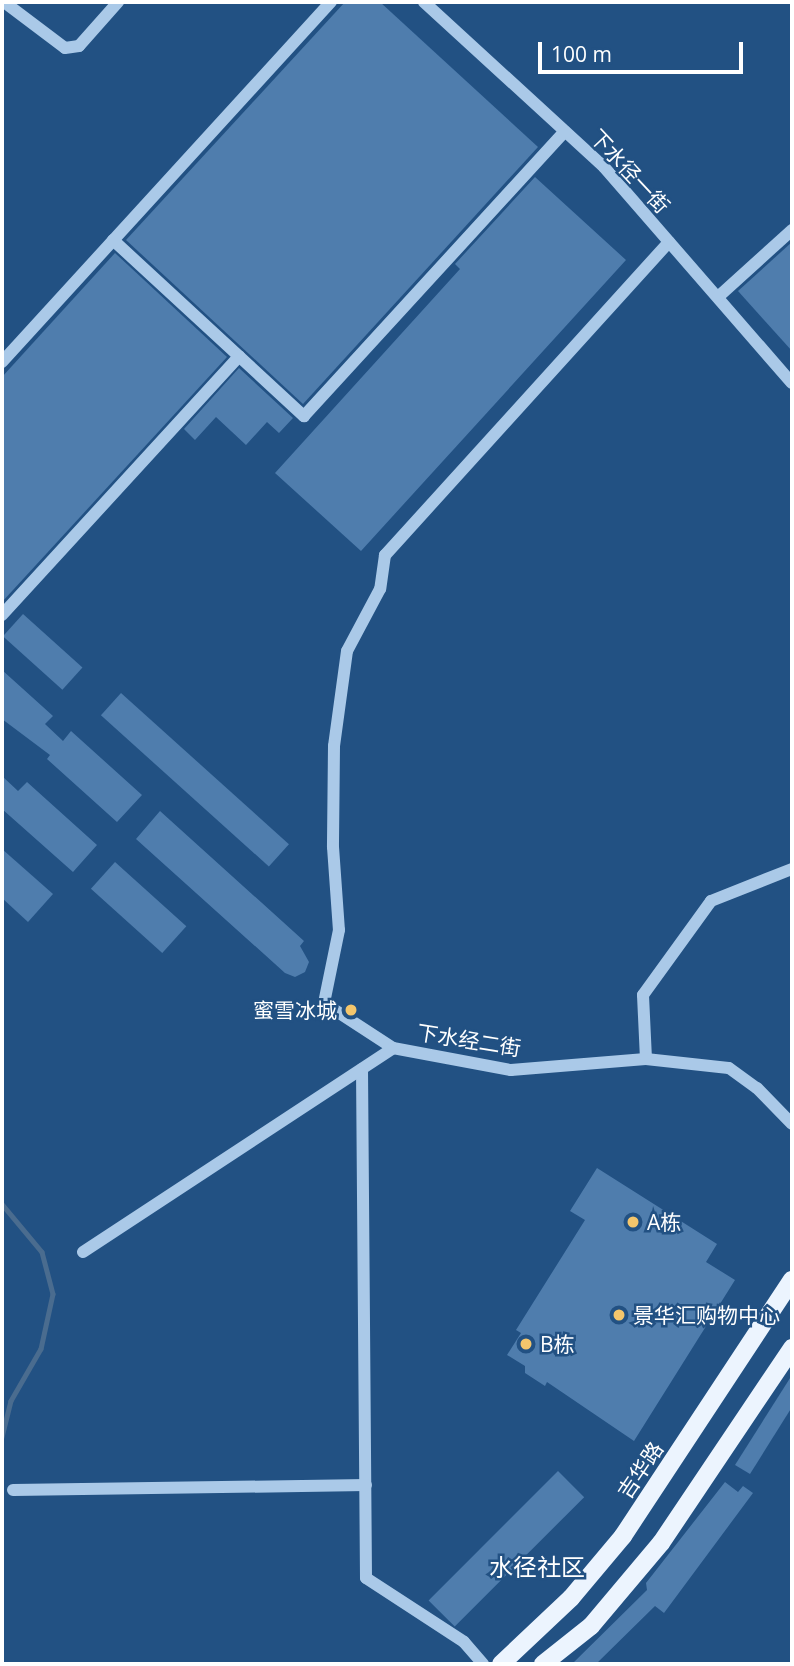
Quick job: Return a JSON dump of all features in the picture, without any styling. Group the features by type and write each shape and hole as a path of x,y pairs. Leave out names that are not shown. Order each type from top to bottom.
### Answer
{"main road":[{"name":"吉华路","path":"501,1664 572,1598 623,1536 792,1280"},
{"path":"543,1664 591,1626 661,1543 792,1348"}],"street":[{"path":"4,2 65,48 79,46 118,2"},
{"path":"2,362 331,2"},
{"name":"下水径一街","path":"424,2 604,167 792,383"},
{"path":"113,240 304,416 565,131"},
{"path":"718,298 792,230"},
{"name":"下水经二街","path":"669,242 385,555 380,589 347,651 334,746 333,847 339,930 324,1003 393,1048 511,1070 646,1059 729,1068 757,1088 792,1124"},
{"path":"2,615 239,356"},
{"path":"646,1059 643,995 711,901 792,869"},
{"path":"83,1252 393,1048"},
{"path":"362,1069 366,1578 464,1642 483,1664"},
{"path":"13,1490 366,1485"}],"building":[{"path":"345,2 380,2 538,147 303,404 126,240"},
{"path":"535,177 626,260 361,551 275,473 460,269 455,264"},
{"path":"792,242 792,351 738,291"},
{"path":"115,253 227,357 2,602 2,377"},
{"path":"239,368 293,418 279,433 267,422 246,445 216,417 195,440 184,429"},
{"path":"23,614 82,668 62,690 3,636"},
{"path":"2,670 53,716 45,724 63,741 71,731 142,795 117,822 47,759 50,755 2,719"},
{"path":"121,693 289,844 269,867 101,715"},
{"path":"2,776 18,791 27,782 97,845 73,872 2,809"},
{"path":"160,811 304,941 300,946 309,962 305,972 295,977 285,973 136,839"},
{"path":"2,849 53,894 28,922 2,898"},
{"path":"115,862 186,926 162,953 91,889"},
{"name":"景华汇购物中心","path":"597,1168 717,1244 706,1262 735,1280 634,1441 547,1382 545,1386 525,1373 525,1366 507,1355 521,1333 516,1330 585,1220 570,1211"},
{"path":"792,1375 792,1407 750,1474 735,1465"},
{"path":"558,1471 584,1497 455,1627 429,1600"},
{"path":"725,1482 738,1492 743,1486 753,1493 664,1613 655,1606 596,1664 572,1664 647,1590 646,1583"}],"waterway":[{"path":"2,1204 42,1252 53,1294 41,1349 11,1401 2,1437"}],"place":[{"name":"蜜雪冰城","path":"351,1010"},
{"name":"A栋","path":"633,1222"},
{"name":"景华汇购物中心","path":"619,1315"},
{"name":"B栋","path":"526,1344"}],"district":[{"name":"水径社区","path":"537,1567"}]}
